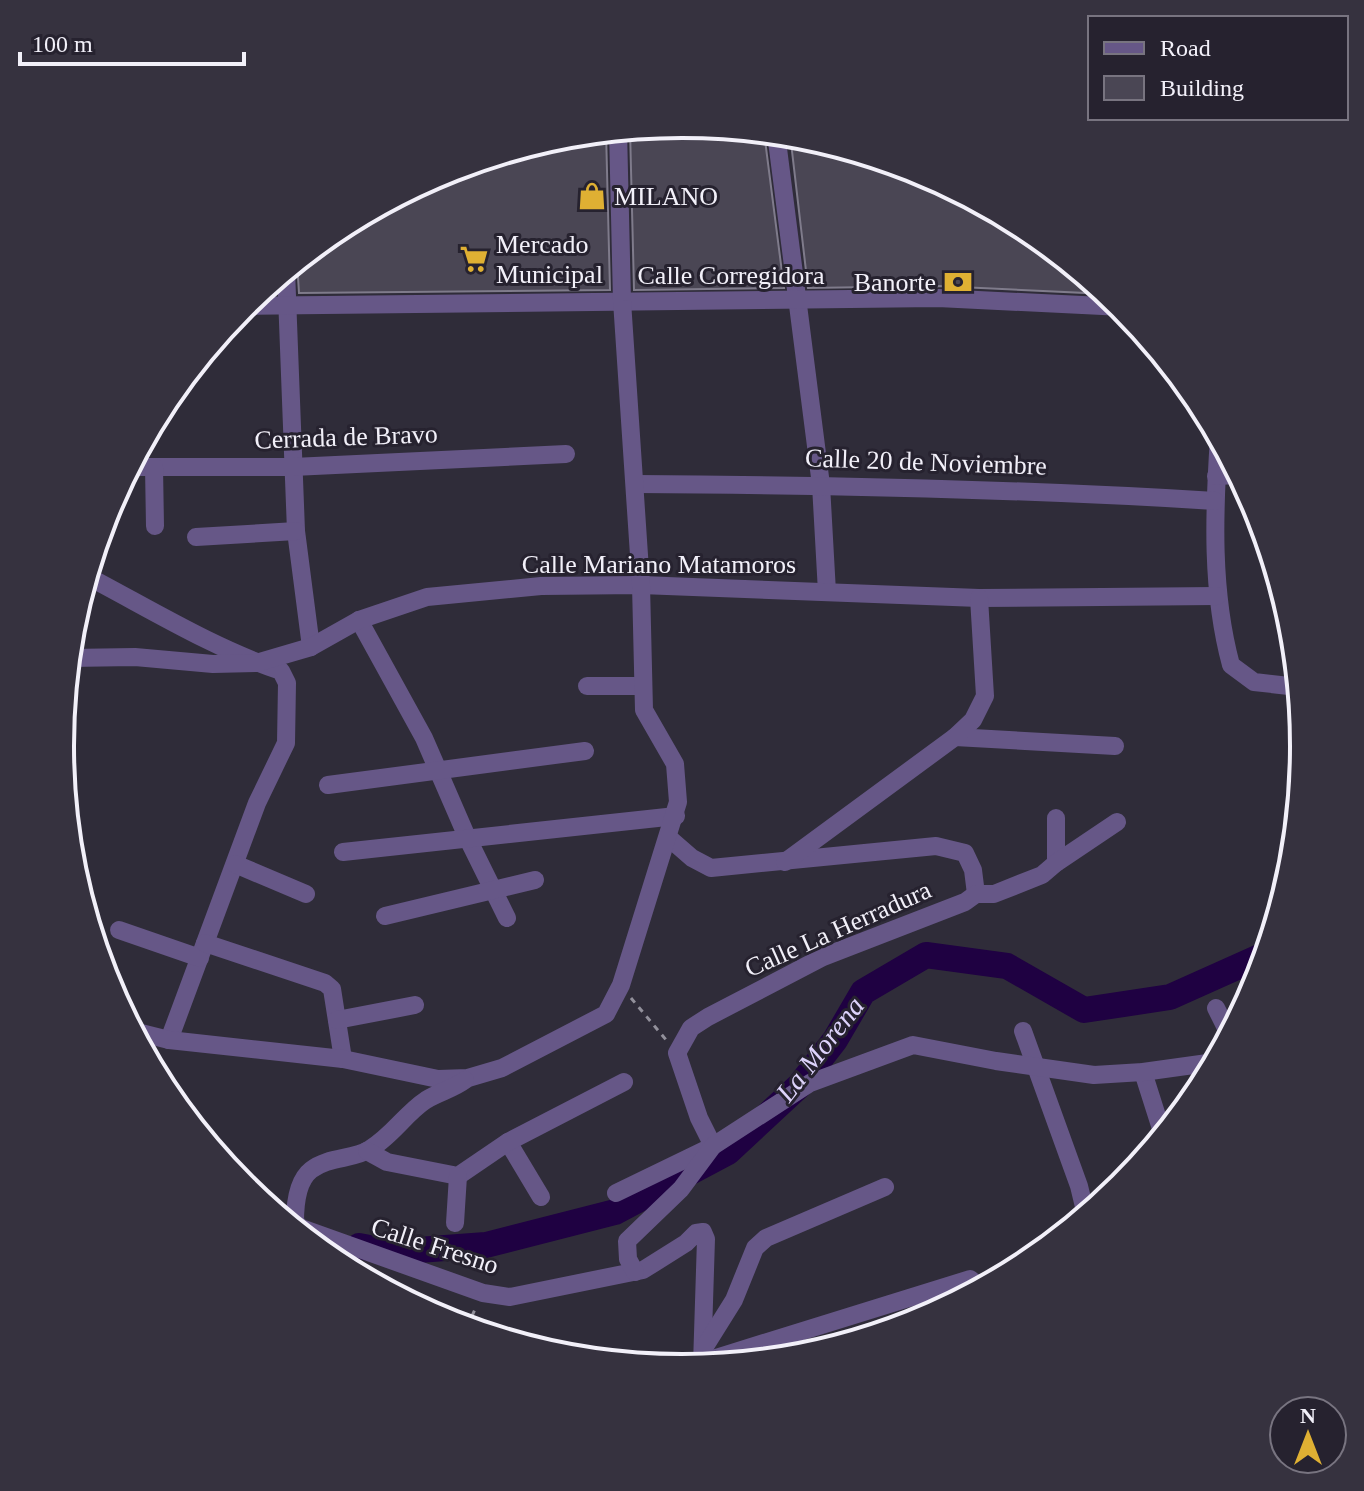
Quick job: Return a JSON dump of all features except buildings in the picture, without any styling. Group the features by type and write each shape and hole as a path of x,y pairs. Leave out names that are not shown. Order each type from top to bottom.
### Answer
{"street":[{"path":"148,1035 169,1040 343,1059 438,1079 468,1078 502,1068 606,1014 621,985 678,802 675,764 644,710 641,585 622,301 618,141"},
{"path":"778,145 821,485 827,592"},
{"path":"286,284 296,531 311,647"},
{"name":"Calle Corregidora","path":"263,306 797,302 938,298 1102,306"},
{"name":"Cerrada de Bravo","path":"142,467 293,467 566,454"},
{"path":"1217,458 1217,596 1231,665 1254,682 1287,686"},
{"path":"154,467 155,526"},
{"path":"1216,476 1226,476"},
{"name":"Calle 20 de Noviembre","path":"635,484 821,485 1082,493 1215,501"},
{"path":"196,537 296,531"},
{"path":"97,581 256,663 281,671 287,683 286,743 257,803 169,1040"},
{"name":"Calle Mariano Matamoros","path":"80,658 135,657 213,664 256,663 311,647 359,620 427,597 541,586 641,585 979,598 1217,596"},
{"path":"785,862 955,737 973,720 985,696 979,598"},
{"path":"359,620 404,700 507,918"},
{"path":"587,686 643,686"},
{"path":"955,737 1115,746"},
{"path":"328,785 585,751"},
{"path":"343,852 676,816"},
{"path":"1056,818 1056,863"},
{"name":"Calle La Herradura","path":"677,1053 691,1028 708,1017 823,957 965,902 976,894 994,894 1042,875 1117,822"},
{"path":"669,838 692,858 711,868 936,846 965,853 973,870 976,894"},
{"path":"235,864 306,894"},
{"path":"385,916 535,880"},
{"path":"119,930 325,983 332,989 343,1059"},
{"path":"337,1020 415,1005"},
{"path":"1216,1008 1223,1022"},
{"path":"1023,1031 1083,1203"},
{"path":"616,1193 713,1146 810,1083 913,1045 1094,1075 1200,1064"},
{"path":"677,1053 699,1118 713,1146"},
{"path":"1143,1072 1159,1122"},
{"path":"468,1078 426,1100 392,1133 367,1151 387,1162 458,1176 508,1142 624,1082"},
{"path":"508,1142 541,1197"},
{"path":"635,1272 628,1259 627,1241 681,1189 713,1146"},
{"name":"Calle Fresno","path":"296,1215 300,1184 311,1170 330,1160 367,1151"},
{"path":"455,1223 458,1176"},
{"path":"706,1353 734,1300 755,1248 766,1238 885,1187"},
{"name":"Calle Fresno","path":"323,1236 483,1293 510,1297 643,1270 686,1243 696,1233 703,1232 706,1239 703,1353"},
{"path":"732,1351 953,1290"}],"path":[{"path":"621,985 677,1053"},
{"path":"472,1316 483,1293"}],"waterway":[{"name":"La Morena","path":"359,1246 391,1252 486,1245 615,1212 728,1152 800,1085 835,1040 863,992 926,955 1007,966 1084,1010 1170,997 1250,961"}],"place":[{"name":"MILANO","path":"592,196"},
{"name":"Mercado Municipal","path":"474,259"},
{"name":"Banorte","path":"958,282"}]}
